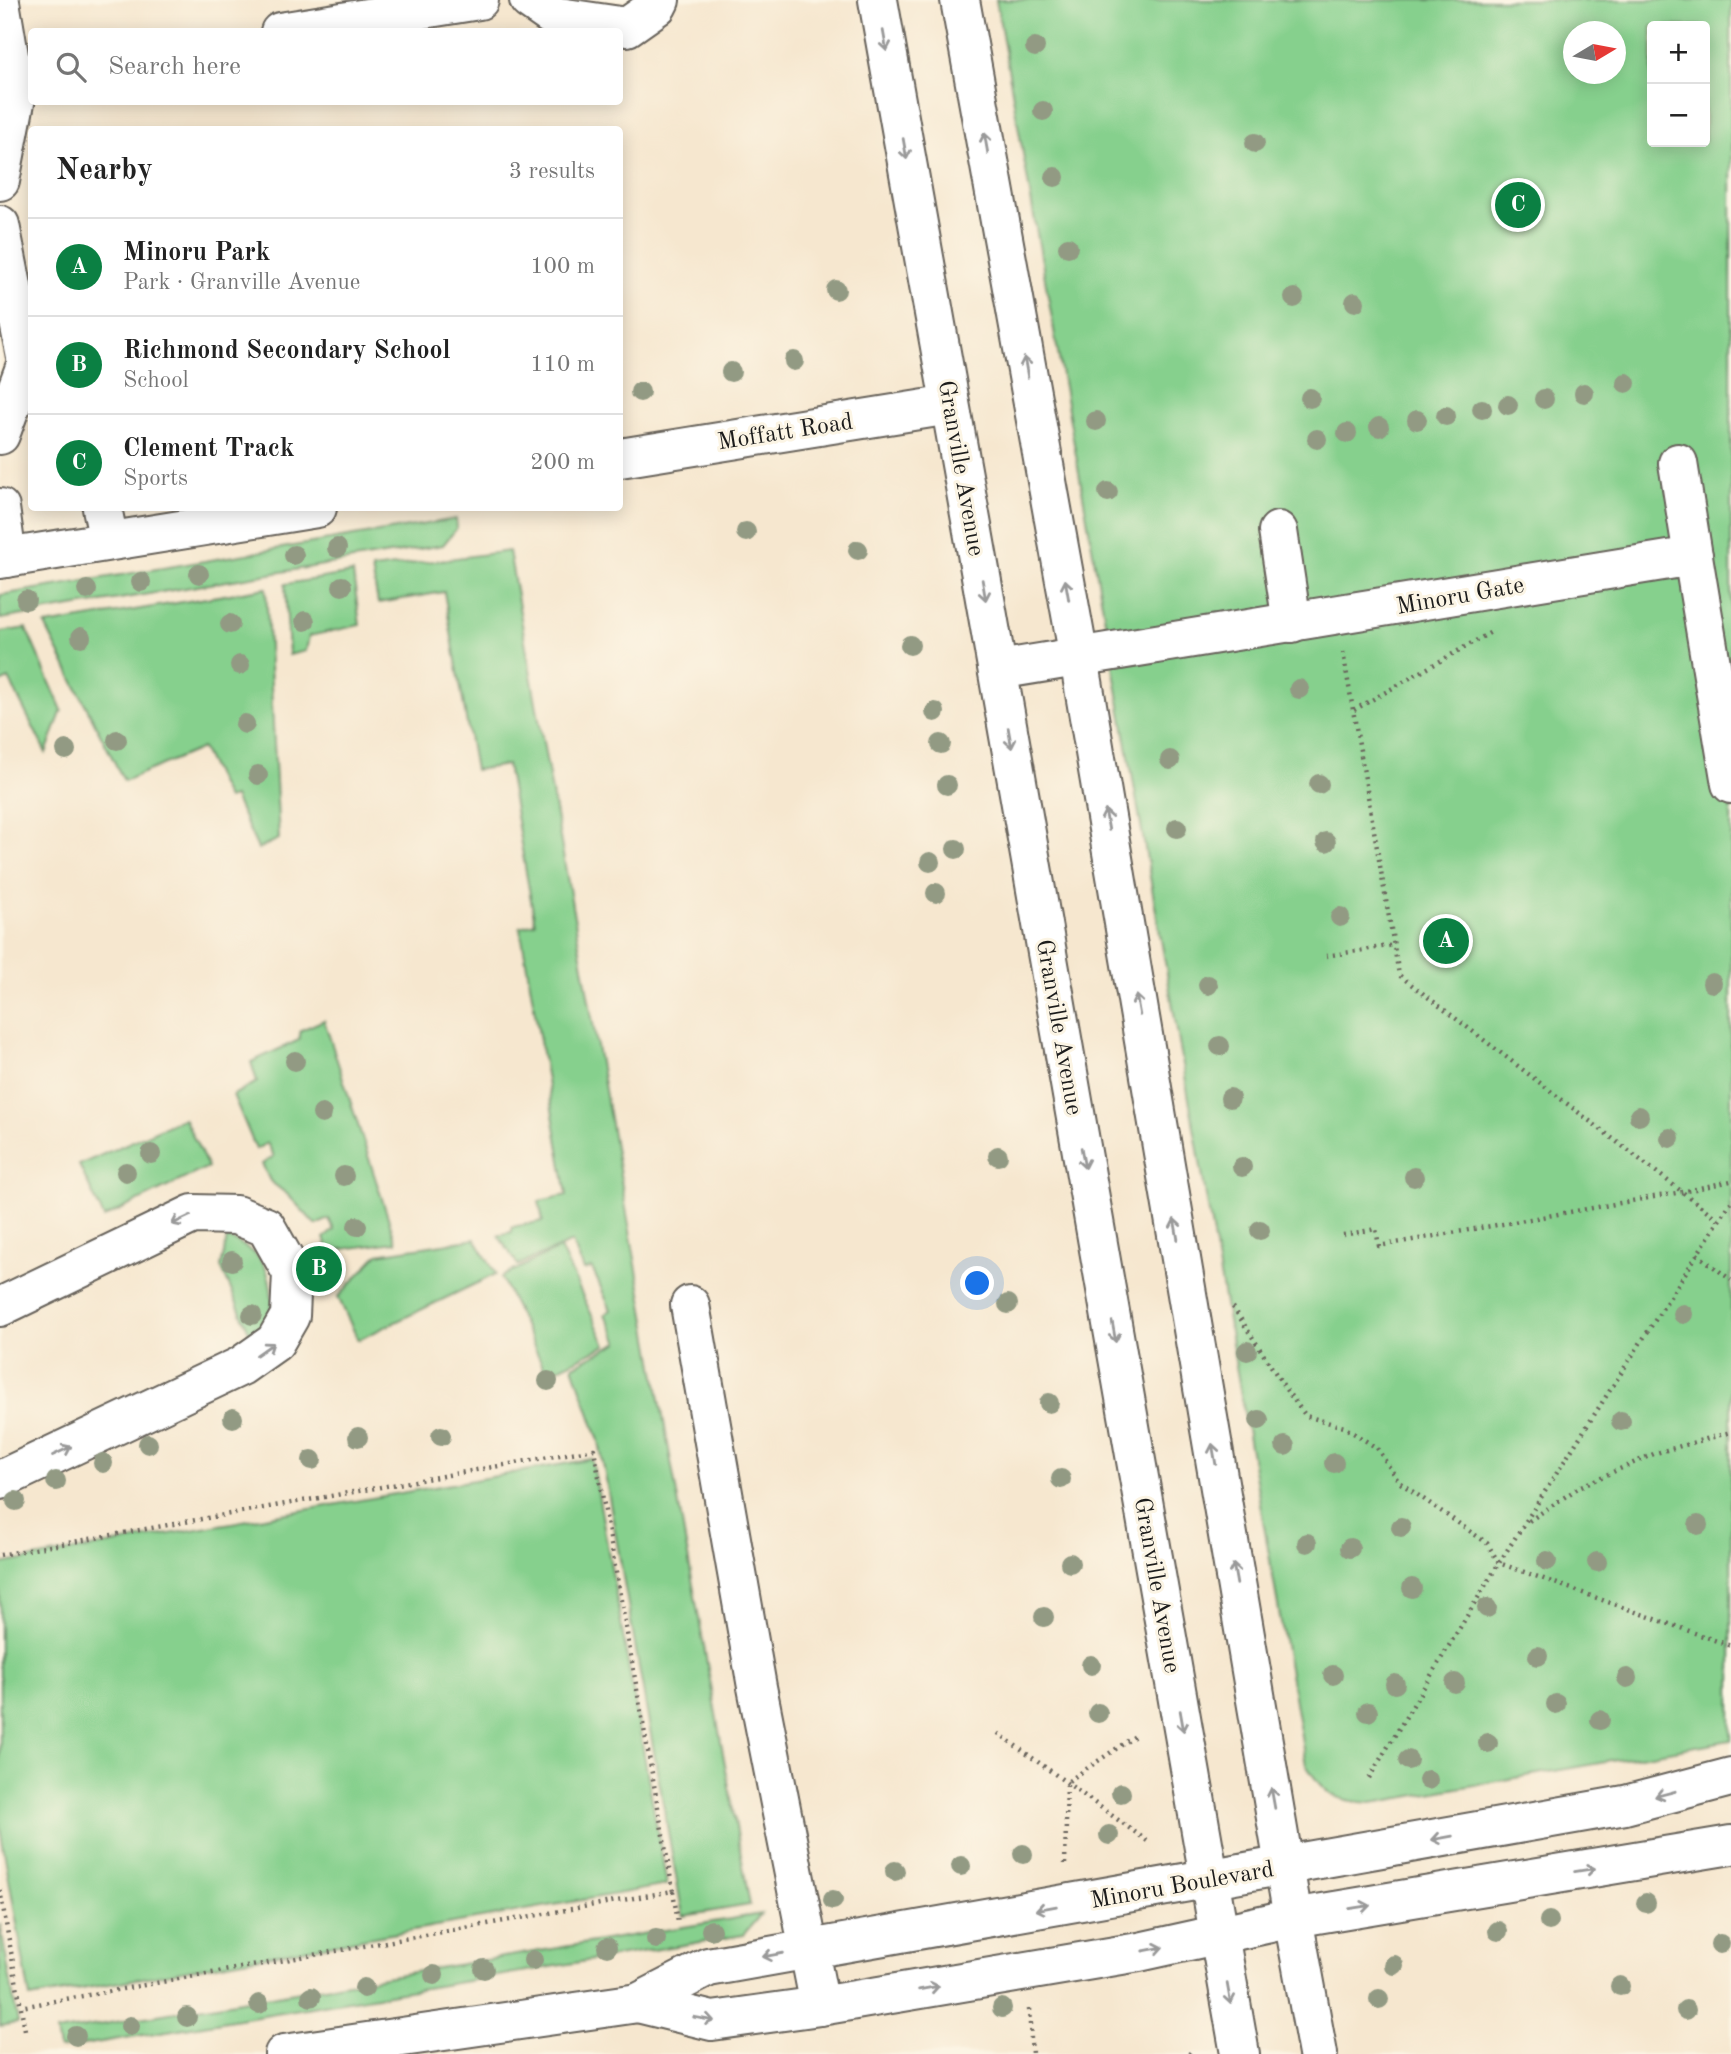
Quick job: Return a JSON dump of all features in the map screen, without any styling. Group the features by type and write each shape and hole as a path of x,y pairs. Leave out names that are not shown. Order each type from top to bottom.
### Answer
{"main road":[{"path":"305,28 479,0"},
{"path":"529,0 552,16 627,27 657,6 660,0"},
{"name":"Granville Avenue","path":"878,0 1240,2054"},
{"path":"960,0 1079,657 1318,2054"},
{"path":"0,2 16,97 0,181"},
{"path":"0,225 28,360"},
{"path":"0,435 28,367"},
{"name":"Moffatt Road","path":"623,458 950,405"},
{"path":"1678,463 1731,784"},
{"path":"0,508 4,559 106,524 277,511"},
{"path":"1278,531 1292,623"},
{"name":"Minoru Gate","path":"998,670 1693,555"},
{"path":"0,1307 193,1214 236,1215 266,1227 292,1273 290,1316 275,1342 241,1366 0,1480"},
{"path":"690,1305 757,1687 820,2006"},
{"name":"Minoru Boulevard","path":"284,2054 638,2003 708,1967 1625,1805 1731,1777"},
{"name":"Minoru Boulevard","path":"638,2003 712,2021 820,2006 1139,1952 1293,1918 1731,1845"}],"path":[{"path":"1354,710 1497,629"},
{"path":"1341,640 1399,975 1719,1220"},
{"path":"1326,956 1394,945"},
{"path":"1343,1235 1376,1229 1379,1246 1731,1181"},
{"path":"1369,1778 1499,1563 1731,1202"},
{"path":"1697,1254 1731,1280"},
{"path":"1233,1307 1306,1416 1344,1427 1377,1448 1399,1482 1487,1543 1499,1563 1731,1646"},
{"path":"1525,1523 1581,1486 1656,1454 1731,1432"},
{"path":"0,1555 594,1449 678,1922"},
{"path":"998,1733 1150,1843"},
{"path":"1067,1782 1138,1734"},
{"path":"1065,1876 1067,1782"},
{"path":"0,1890 25,2030"},
{"path":"21,2007 673,1891"},
{"path":"1029,2007 1032,2054"}],"green space":[{"path":"996,0 1731,0 1731,1740 1372,1803 1348,1801 1332,1795 1319,1784 1306,1765"},
{"path":"456,519 457,528 443,545 0,619 0,595"},
{"path":"509,551 750,1905 683,1916 599,1441 573,1366 619,1342 605,1314 611,1310 592,1268 584,1270 572,1242 518,1265 498,1235 512,1232 512,1227 543,1221 539,1201 567,1195 520,927 535,923 507,765 475,770 444,592 378,603 372,569"},
{"path":"353,573 360,625 309,636 306,651 289,655 285,584"},
{"path":"266,588 279,839 258,849 234,797 227,799 202,748 124,781 45,625"},
{"path":"26,628 62,710 46,753 9,679 0,683 0,632"},
{"path":"324,1020 396,1242 329,1251 324,1238 334,1230 329,1219 316,1225 288,1195 270,1181 262,1164 274,1156 267,1143 256,1149 233,1095 257,1082 251,1062 299,1040 301,1030"},
{"path":"184,1118 208,1167 104,1218 79,1165"},
{"path":"227,1238 252,1251 267,1270 271,1310 252,1338 221,1267"},
{"path":"475,1239 496,1274 358,1340 338,1297 378,1254"},
{"path":"560,1248 606,1345 547,1374 501,1277"},
{"path":"592,1459 667,1885 30,1998 0,1828 0,1564"},
{"path":"761,1914 743,1935 59,2049 56,2032"},
{"path":"0,1923 18,2023 0,2026"}],"place":[{"name":"Clement Track","path":"1518,205"},
{"name":"Minoru Park","path":"1446,941"},
{"name":"Richmond Secondary School","path":"319,1269"}]}
